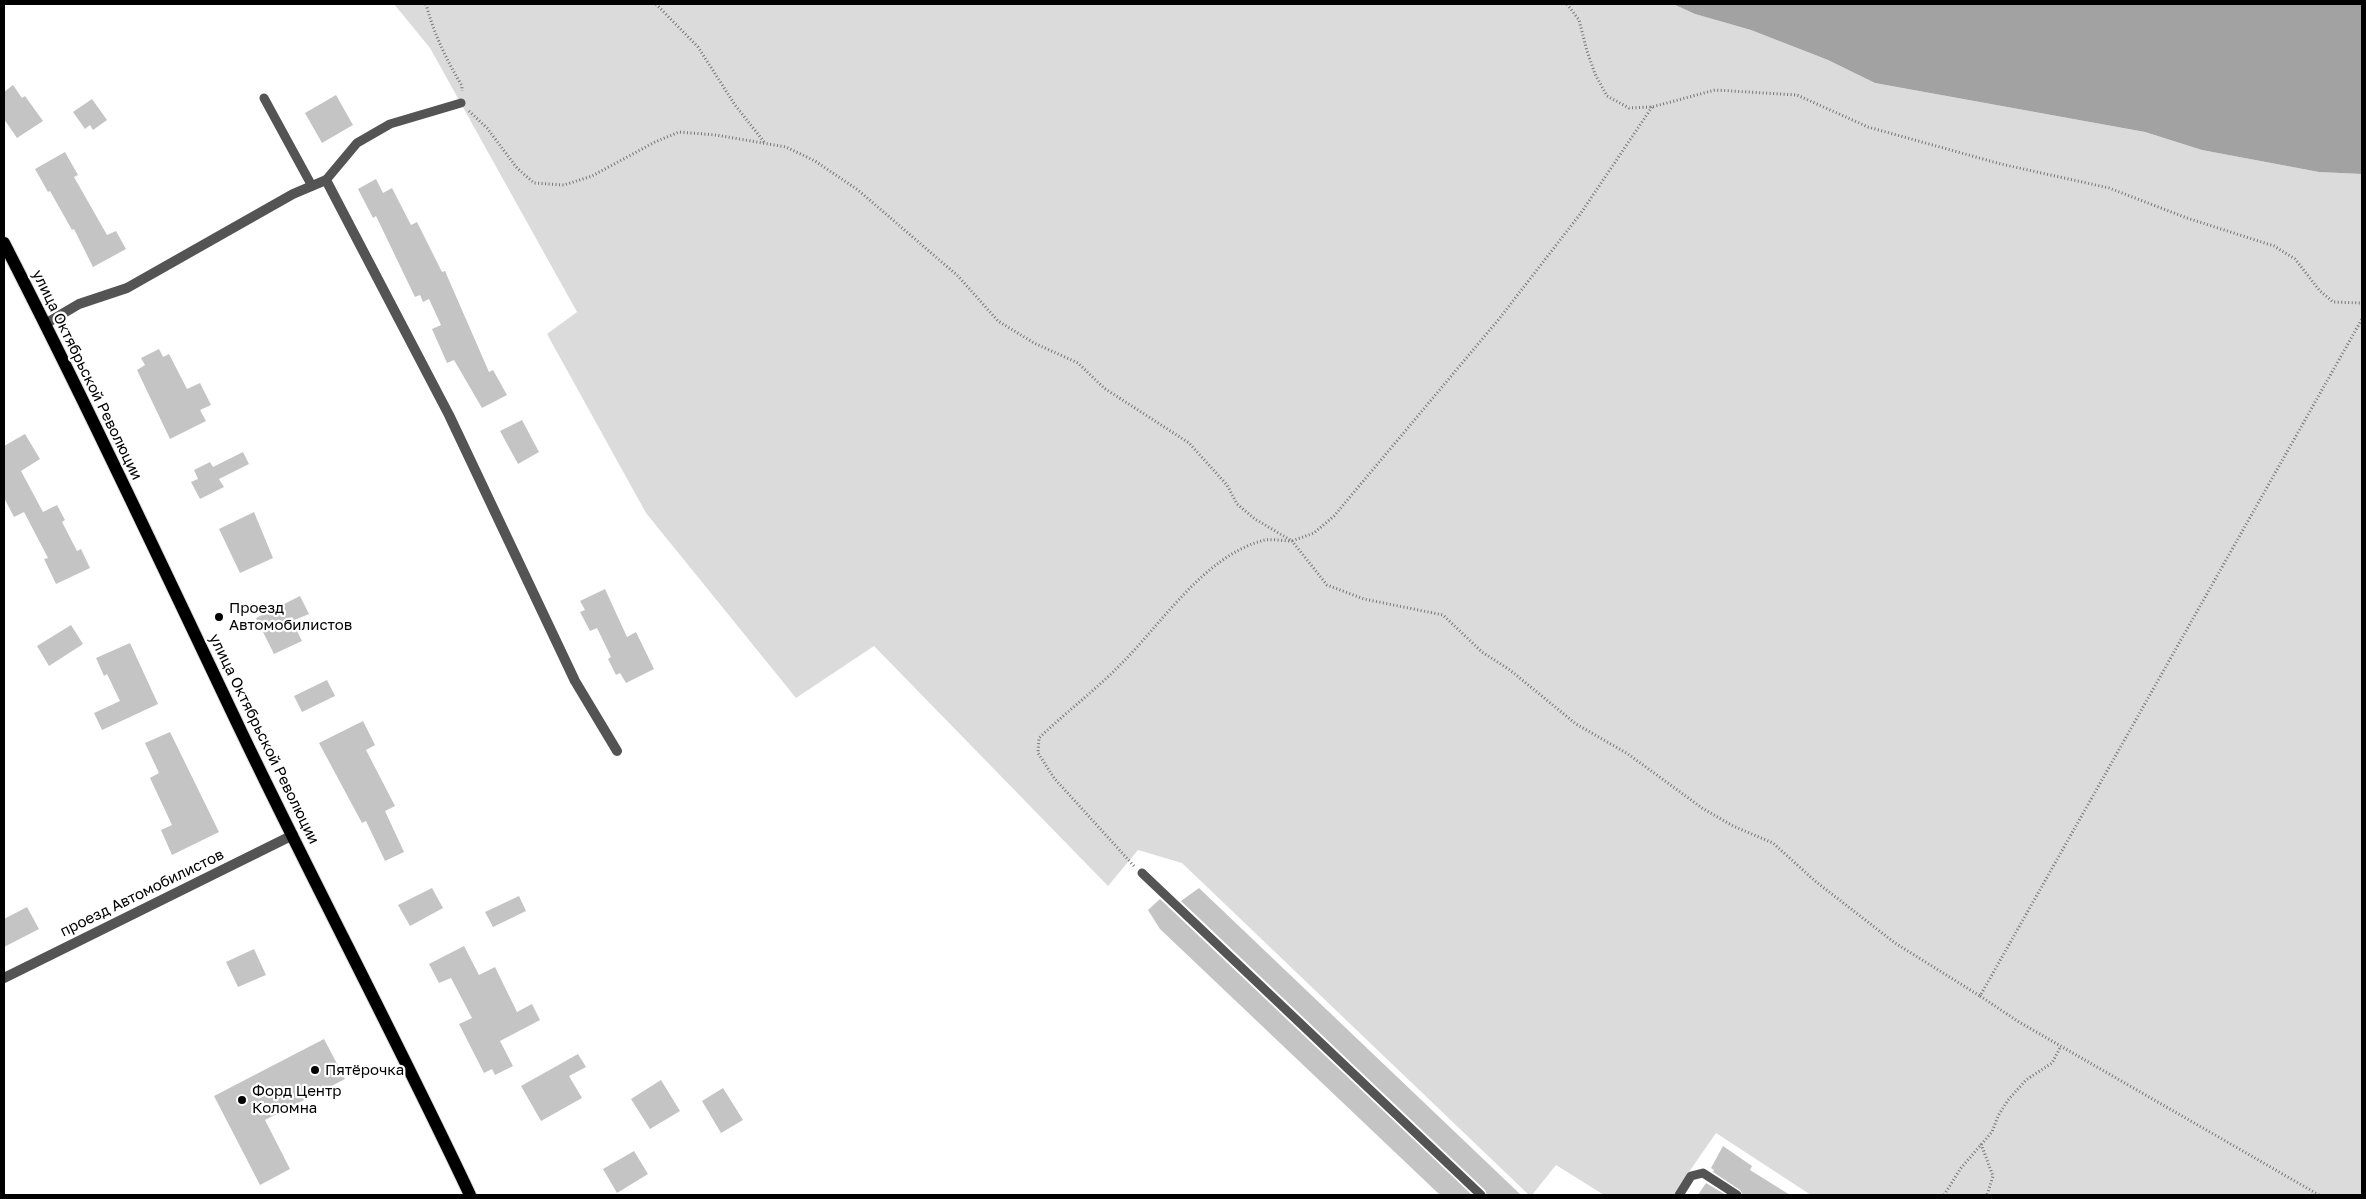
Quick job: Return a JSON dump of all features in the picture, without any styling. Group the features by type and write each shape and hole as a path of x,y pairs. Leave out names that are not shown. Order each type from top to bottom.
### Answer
{"main road":[{"name":"улица Октябрьской Революции","path":"4,243 293,835 425,1099 470,1195"}],"street":[{"path":"45,324 79,304 135,284 293,194 326,180 449,415 575,681 617,750"},
{"name":"проезд Автомобилистов","path":"4,978 293,835"}],"lane":[{"path":"264,98 312,186"},
{"path":"326,180 357,143 390,124 461,103"},
{"path":"1142,873 1481,1195"},
{"path":"1679,1195 1692,1176 1703,1173 1737,1195"}],"path":[{"path":"426,4 445,58 462,86 461,103 487,128 516,168 534,183 564,185 592,176 655,142 679,132 716,135 786,147 815,161 858,190 958,276 998,321 1034,342 1078,363 1104,388 1190,443 1227,485 1237,504 1255,519 1292,541 1327,585 1364,599 1443,615 1482,652 1510,670 1576,724 1628,754 1702,808 1733,826 1773,843 1815,881 1895,942 2061,1046 2318,1195"},
{"path":"656,4 698,47 735,105 765,144"},
{"path":"1568,4 1579,20 1592,67 1607,96 1629,108 1652,107 1715,90 1797,95 1868,127 2000,164 2109,188 2187,218 2274,246 2295,259 2320,291 2333,302 2362,303"},
{"path":"1142,873 1054,778 1038,753 1040,738 1067,710 1121,665 1199,578 1237,552 1262,540 1292,541 1314,533 1334,516 1499,319 1581,213 1652,107"},
{"path":"1980,996 2362,319"},
{"path":"1944,1195 1961,1168 1992,1132 1998,1116 2008,1100 2026,1080 2052,1063 2061,1046"},
{"path":"1980,1144 1993,1176 1987,1195"}],"shaded area":[{"path":"394,4 1673,4 1695,14 1751,30 1828,60 1875,83 2145,132 2202,150 2319,172 2362,174 2362,1195 1811,1195 1716,1133 1673,1195 1604,1195 1556,1165 1532,1195 1529,1195 1182,863 1138,850 1108,886 874,646 796,698 646,513 547,334 577,312 430,48"},
{"path":"1673,4 2362,4 2362,174 2319,172 2202,150 2145,132 1875,83 1828,60 1751,30 1695,14"}],"building":[{"path":"13,85 22,98 25,96 43,121 17,138 4,119 4,92"},
{"path":"336,95 353,125 322,143 305,113"},
{"path":"92,99 107,120 93,130 90,125 85,129 73,112"},
{"path":"65,152 78,175 74,177 107,235 116,231 126,249 93,267 74,229 72,230 35,169"},
{"path":"376,179 383,193 392,188 411,225 417,222 442,272 445,271 489,372 493,370 507,395 482,408 454,360 447,363 432,329 441,325 429,299 423,302 420,295 415,297 376,216 373,218 358,189"},
{"path":"159,349 163,357 169,354 187,389 200,383 211,405 200,410 206,421 170,439 137,370 145,365 141,358"},
{"path":"522,420 539,452 518,464 500,431"},
{"path":"25,434 40,459 21,471 43,512 57,505 65,520 62,522 77,551 81,549 90,568 56,584 44,559 48,558 24,512 14,517 4,498 4,446"},
{"path":"243,452 249,464 219,479 224,487 200,499 191,482 198,479 194,470 210,462 213,467"},
{"path":"254,512 273,558 240,573 219,529"},
{"path":"605,589 627,637 636,632 654,669 626,683 620,673 616,675 608,659 611,657 597,628 590,631 580,612 585,610 580,601"},
{"path":"300,596 309,614 292,621 302,641 274,654 256,618"},
{"path":"71,625 83,644 49,666 37,646"},
{"path":"130,643 158,704 102,730 94,713 120,701 107,674 104,676 96,658"},
{"path":"327,680 335,696 302,712 294,696"},
{"path":"363,721 375,745 366,750 395,806 385,811 404,852 385,861 366,821 362,823 319,743"},
{"path":"170,732 219,832 172,855 161,830 172,825 150,778 159,773 145,743"},
{"path":"432,888 443,908 410,926 398,905"},
{"path":"1199,888 1521,1195 1487,1195 1485,1190 1181,901"},
{"path":"519,896 526,911 493,927 485,912"},
{"path":"1160,899 1472,1195 1440,1195 1160,929 1148,910"},
{"path":"27,907 39,929 4,947 4,919"},
{"path":"464,946 479,975 495,967 517,1012 532,1004 540,1020 500,1041 513,1066 495,1075 492,1069 484,1073 459,1024 472,1018 451,978 439,983 429,964"},
{"path":"254,949 266,975 238,987 226,962"},
{"path":"324,1039 345,1079 265,1120 290,1169 260,1185 214,1096"},
{"path":"578,1054 586,1067 569,1076 582,1098 541,1121 521,1086"},
{"path":"661,1080 680,1111 650,1129 631,1099"},
{"path":"723,1088 743,1120 721,1133 702,1101"},
{"path":"1723,1146 1752,1166 1750,1170 1790,1195 1743,1195 1740,1190 1713,1172 1714,1170 1711,1168"},
{"path":"634,1151 648,1174 617,1193 603,1169"},
{"path":"1706,1183 1726,1195 1698,1195"}],"place":[{"name":"Проезд Автомобилистов","path":"219,617"},
{"name":"Пятёрочка","path":"315,1070"},
{"name":"Форд Центр Коломна","path":"242,1100"}]}
